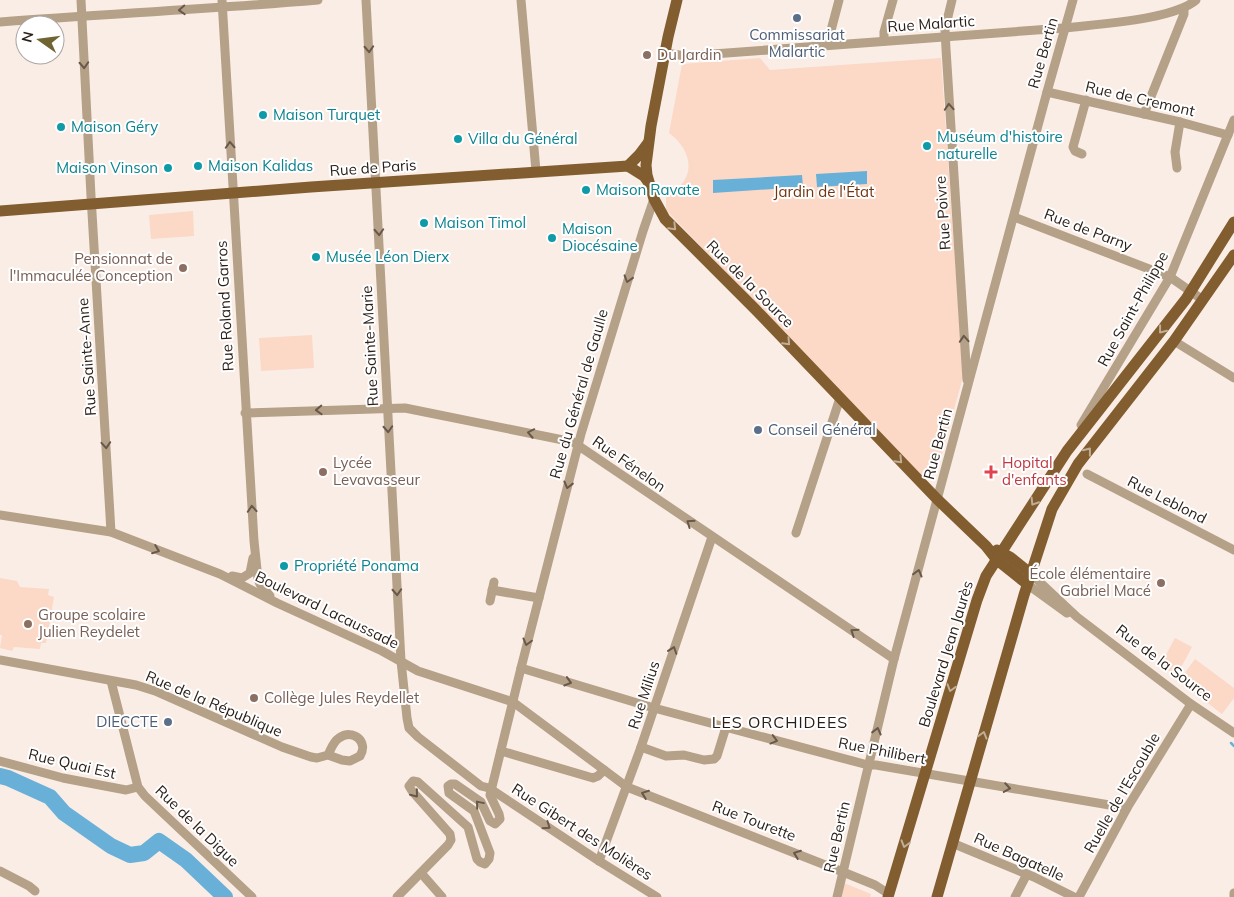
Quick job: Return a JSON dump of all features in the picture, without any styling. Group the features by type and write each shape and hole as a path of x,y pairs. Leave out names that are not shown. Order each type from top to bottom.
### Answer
{"main road":[{"path":"650,185 646,164 648,142 677,0"},
{"path":"648,142 628,166 644,176 650,185"},
{"name":"Rue de Paris","path":"0,212 536,171 628,166"},
{"name":"Rue de la Source","path":"650,185 654,199 665,219 755,309 937,499 986,546 1028,579"},
{"name":"Boulevard Jean Jaurès","path":"891,896 925,774 977,600 986,576 1067,451 1191,291 1234,222"},
{"path":"937,897 1028,579 1052,509 1078,464 1174,341 1234,255"}],"street":[{"name":"Rue Sainte-Anne","path":"81,0 91,205 111,532"},
{"path":"0,22 222,4 318,0"},
{"name":"Rue Sainte-Marie","path":"366,0 401,661"},
{"path":"521,0 536,171"},
{"path":"830,45 830,33 839,0"},
{"path":"884,41 884,32 893,0"},
{"name":"Rue Poivre","path":"952,0 945,36 968,387"},
{"name":"Rue Bertin","path":"837,897 894,660 1072,0"},
{"name":"Rue Malartic","path":"665,53 686,56 1064,28 1114,22 1184,8 1196,0"},
{"name":"Rue Roland Garros","path":"222,4 254,541 260,584 277,603"},
{"path":"1144,114 1184,14 1184,8"},
{"name":"Rue de Cremont","path":"1046,92 1180,122 1228,135"},
{"path":"1082,154 1075,151 1074,147 1086,100"},
{"name":"Rue Saint-Philippe","path":"1067,451 1170,277 1234,120"},
{"path":"1177,168 1175,152 1180,122"},
{"name":"Rue du Général de Gaulle","path":"492,789 578,445 654,199"},
{"name":"Rue de Parny","path":"1014,216 1170,277 1203,300"},
{"path":"1174,341 1234,378"},
{"path":"796,533 840,398"},
{"name":"Rue Fénelon","path":"246,413 405,408 561,439 578,445 894,660"},
{"name":"Rue Leblond","path":"1087,474 1234,550"},
{"name":"Boulevard Lacaussade","path":"0,515 111,532 220,574 401,661 409,728 481,786 492,789"},
{"name":"Rue Milius","path":"599,861 641,747 712,537"},
{"path":"220,574 242,578 250,573 253,567 254,541"},
{"name":"Rue de la Source","path":"1028,579 1065,612 1076,617 1191,704 1234,732"},
{"path":"490,600 493,586 539,598"},
{"name":"Rue de la République","path":"0,660 155,691 282,747 311,757 317,758 328,755"},
{"name":"Rue Tourette","path":"401,661 418,670 513,702 627,787 844,872 875,885 891,896"},
{"name":"Rue Philibert","path":"521,668 654,708 868,766 876,765 1127,808"},
{"path":"402,673 418,670"},
{"name":"Rue de la Digue","path":"111,681 138,787 145,796 252,897"},
{"name":"Ruelle de l'Escouble","path":"1079,897 1127,808 1191,704"},
{"path":"641,747 666,756 684,756 710,760 714,759 726,727"},
{"path":"501,751 593,778 604,770"},
{"name":"Rue Quai Est","path":"0,762 63,778 126,790 138,787"},
{"path":"398,897 448,845 450,840 450,834 412,791 409,786 410,782 418,782 468,827 477,859 486,864 490,854 474,811 449,793 448,789 451,784 455,784 481,802 490,821 495,824 500,819 490,794 492,789"},
{"name":"Rue Gibert des Molières","path":"492,789 599,861 657,897"},
{"name":"Rue Bagatelle","path":"952,843 1026,874 1074,897"},
{"path":"0,871 35,891"},
{"path":"421,873 442,897"},
{"path":"1015,897 1026,874"}],"green space":[{"name":"Jardin de l'État","path":"760,58 770,70 941,58 963,377 937,471 931,478 921,476 666,210 666,196 678,188 688,173 688,158 685,151 681,144 669,133 682,64"},
{"path":"193,211 194,236 151,239 149,215"},
{"path":"312,335 314,368 261,371 259,338"},
{"path":"0,578 17,581 20,587 49,589 48,595 54,597 46,643 41,643 40,649 14,647 12,651 0,648 2,635 0,635"},
{"path":"1175,638 1192,647 1177,675 1160,666"},
{"path":"1195,659 1234,688 1234,698 1222,714 1179,681"},
{"path":"844,883 871,894 870,897 840,897"}],"water":[{"path":"867,171 867,184 817,187 816,174"},
{"path":"802,175 803,187 713,193 713,180"}],"waterway":[{"path":"1231,743 1234,746"},
{"path":"0,776 50,797 64,813 111,846 130,855 144,853 159,841 186,860 225,897"}],"place":[{"name":"Commissariat Malartic","path":"797,18"},
{"name":"Du Jardin","path":"647,55"},
{"name":"Maison Turquet","path":"263,115"},
{"name":"Maison Géry","path":"61,127"},
{"name":"Villa du Général","path":"458,139"},
{"name":"Muséum d'histoire naturelle","path":"927,146"},
{"name":"Maison Kalidas","path":"198,166"},
{"name":"Maison Vinson","path":"168,168"},
{"name":"Maison Ravate","path":"586,190"},
{"name":"Maison Timol","path":"424,223"},
{"name":"Maison Diocésaine","path":"552,238"},
{"name":"Musée Léon Dierx","path":"316,257"},
{"name":"Pensionnat de l'Immaculée Conception","path":"183,268"},
{"name":"Conseil Général","path":"758,430"},
{"name":"Lycée Levavasseur","path":"323,472"},
{"name":"Hopital d'enfants","path":"991,472"},
{"name":"Propriété Ponama","path":"284,566"},
{"name":"École élémentaire Gabriel Macé","path":"1161,583"},
{"name":"Groupe scolaire Julien Reydelet","path":"28,624"},
{"name":"Collège Jules Reydellet","path":"254,698"},
{"name":"DIECCTE","path":"168,722"}],"district":[{"name":"LES ORCHIDEES","path":"780,722"}]}
